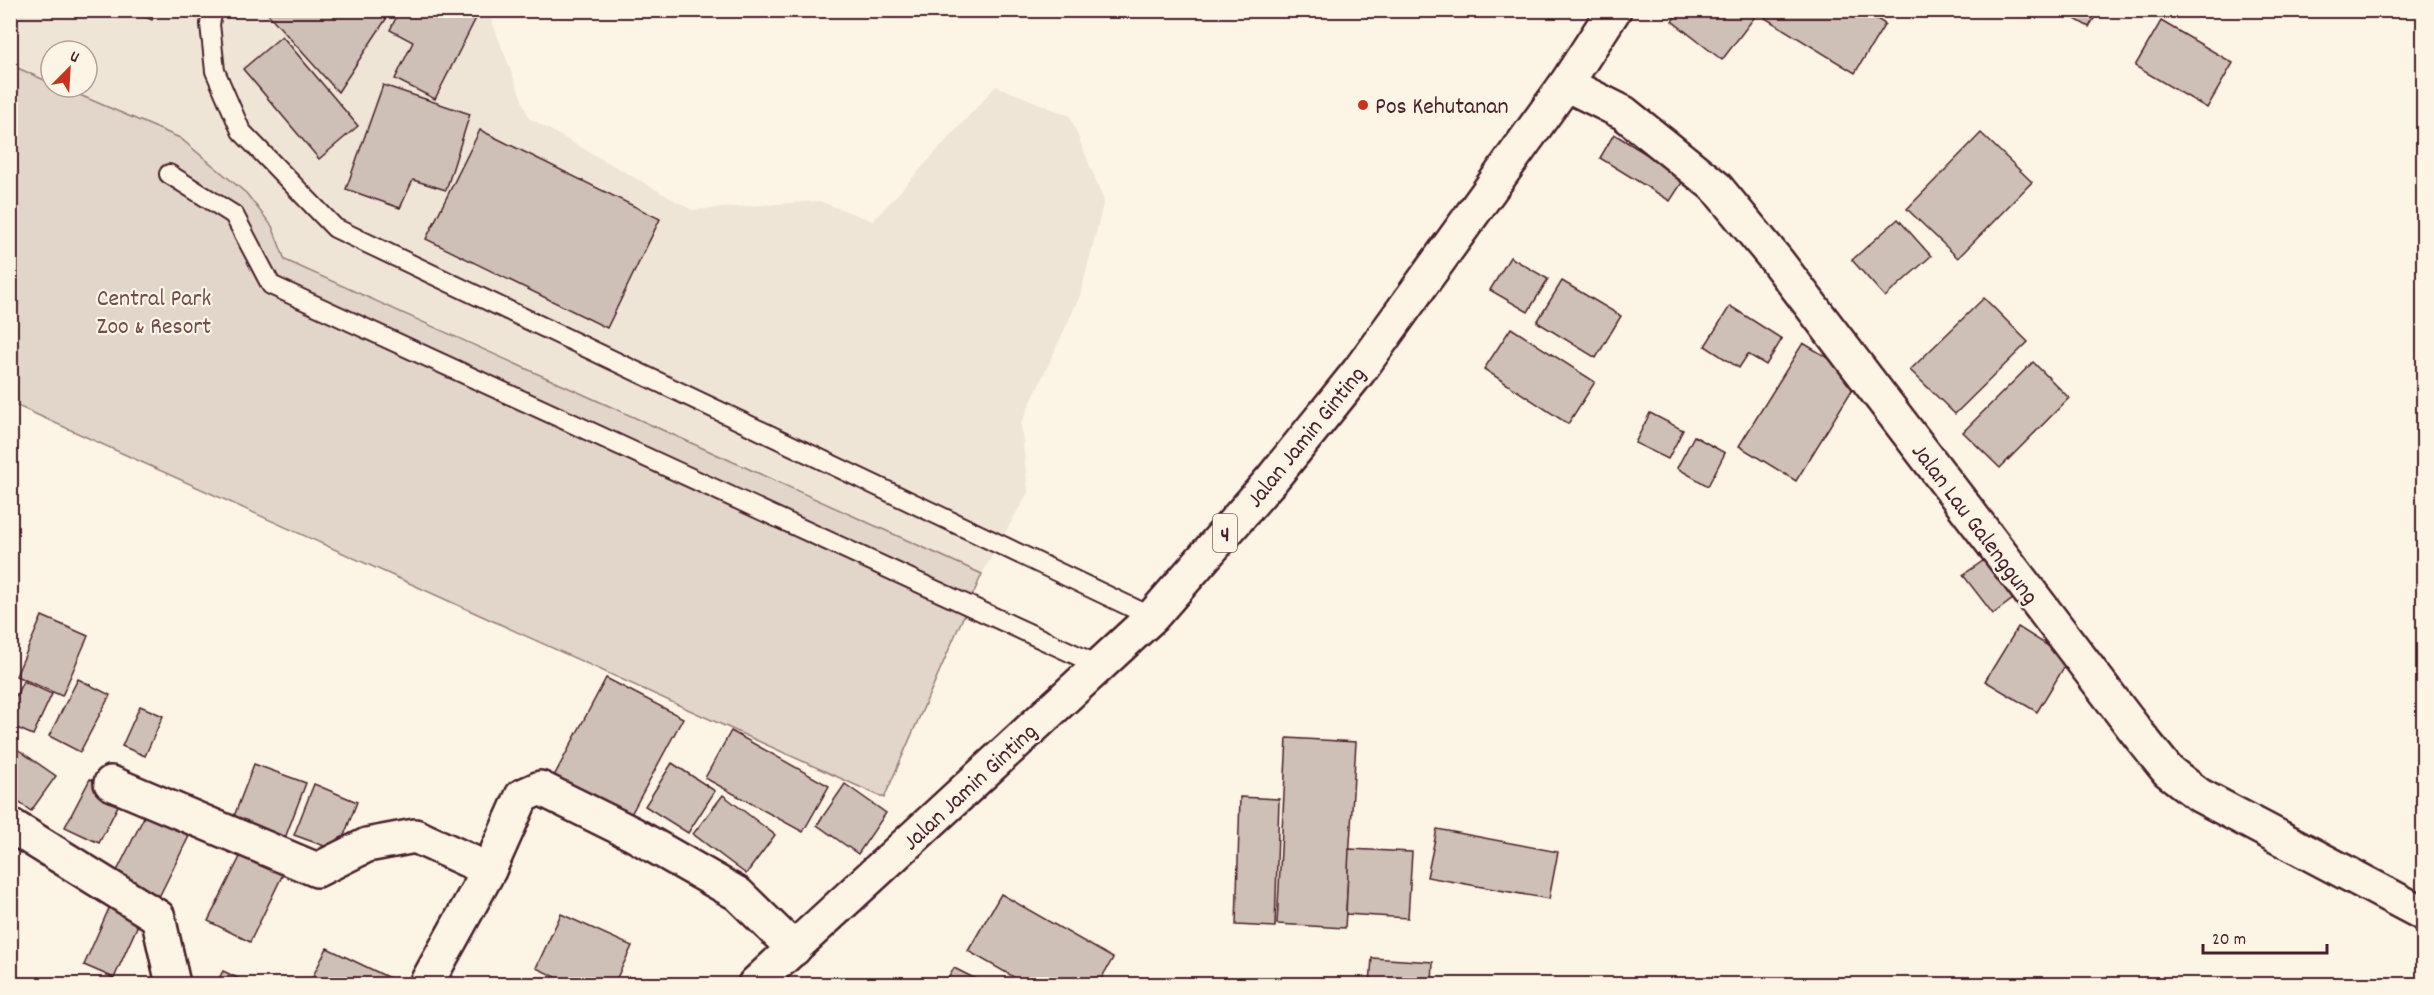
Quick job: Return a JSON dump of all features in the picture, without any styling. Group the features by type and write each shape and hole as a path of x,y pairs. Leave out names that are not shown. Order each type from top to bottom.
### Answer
{"main road":[{"name":"Jalan Jamin Ginting","path":"755,984 1152,617 1272,479 1359,371 1566,84 1614,10"},
{"name":"Jalan Lau Galenggung","path":"1566,84 1624,113 1716,187 1778,261 2050,620 2168,771 2199,795 2424,914"},
{"path":"111,783 317,870 367,845 415,836 489,870"},
{"path":"426,984 489,870 522,796 540,788 633,834 738,894 794,949"},
{"path":"10,825 158,917 173,984"}],"lane":[{"path":"213,10 210,24 215,71 241,131 335,228 1152,617"},
{"path":"169,174 234,215 271,285 1098,665"}],"shaded area":[{"path":"11,11 488,11 529,118 692,210 819,201 873,221 996,86 1070,116 1104,201 1080,296 1021,424 1028,492 982,574 285,259 272,226 180,138 89,99 99,99 99,39 39,39 39,78 11,65"}],"green space":[{"name":"Central Park Zoo & Resort","path":"11,65 39,78 39,99 89,99 180,138 246,193 272,226 285,260 982,574 884,798 11,403"}],"building":[{"path":"131,10 156,10 152,20"},
{"path":"270,10 388,10 390,13 338,92 268,14"},
{"path":"400,10 461,10 476,18 435,99 395,79 413,42 390,30"},
{"path":"1680,10 1760,10 1722,60 1672,21"},
{"path":"1770,10 1863,10 1885,24 1855,73 1765,18"},
{"path":"2059,10 2099,10 2089,27"},
{"path":"2161,21 2233,63 2207,108 2135,66"},
{"path":"282,36 358,126 319,159 243,69"},
{"path":"383,85 470,114 446,190 413,180 400,208 346,189"},
{"path":"480,130 660,219 607,328 426,239"},
{"path":"1981,133 2032,182 1958,258 1907,209"},
{"path":"1614,134 1685,178 1670,201 1600,158"},
{"path":"1898,219 1931,256 1885,297 1852,260"},
{"path":"1510,257 1548,279 1528,312 1490,290"},
{"path":"1562,281 1621,316 1596,358 1537,322"},
{"path":"1984,298 2028,342 1955,414 1910,370"},
{"path":"1730,306 1782,339 1766,365 1748,354 1739,368 1705,346"},
{"path":"1511,328 1595,382 1568,424 1484,369"},
{"path":"1803,343 1860,377 1796,481 1739,446"},
{"path":"2033,362 2069,398 2000,468 1963,432"},
{"path":"1650,413 1683,430 1668,459 1635,443"},
{"path":"1694,436 1725,453 1708,486 1677,468"},
{"path":"1990,556 2018,595 1993,614 1963,575"},
{"path":"42,616 88,636 62,696 16,676"},
{"path":"2018,627 2069,659 2037,712 1985,681"},
{"path":"606,678 683,718 629,818 553,778"},
{"path":"78,679 110,695 80,752 49,736"},
{"path":"23,681 52,694 33,735 10,725 10,709"},
{"path":"140,706 163,716 145,756 122,746"},
{"path":"731,731 829,786 803,832 705,778"},
{"path":"1287,738 1356,742 1345,928 1277,924"},
{"path":"10,744 56,776 31,811 10,796"},
{"path":"672,763 715,791 688,833 645,806"},
{"path":"254,764 306,783 285,838 233,819"},
{"path":"90,779 123,796 99,843 65,827"},
{"path":"314,784 357,802 338,851 294,835"},
{"path":"845,784 886,813 858,854 817,825"},
{"path":"723,795 775,835 746,874 693,834"},
{"path":"1240,797 1279,799 1275,927 1236,925"},
{"path":"151,803 194,826 159,897 115,875"},
{"path":"1437,829 1558,852 1549,899 1427,877"},
{"path":"1349,849 1412,852 1408,918 1346,914"},
{"path":"242,853 283,874 250,942 208,921"},
{"path":"1001,894 1113,958 1098,984 1026,984 968,951"},
{"path":"110,906 140,920 114,978 84,965"},
{"path":"561,914 632,946 614,984 571,984 536,968"},
{"path":"327,948 402,984 309,984"},
{"path":"1372,958 1433,962 1432,984 1370,984"},
{"path":"954,968 986,984 945,984"},
{"path":"223,971 250,984 216,984"}],"place":[{"name":"Pos Kehutanan","path":"1363,105"}]}
